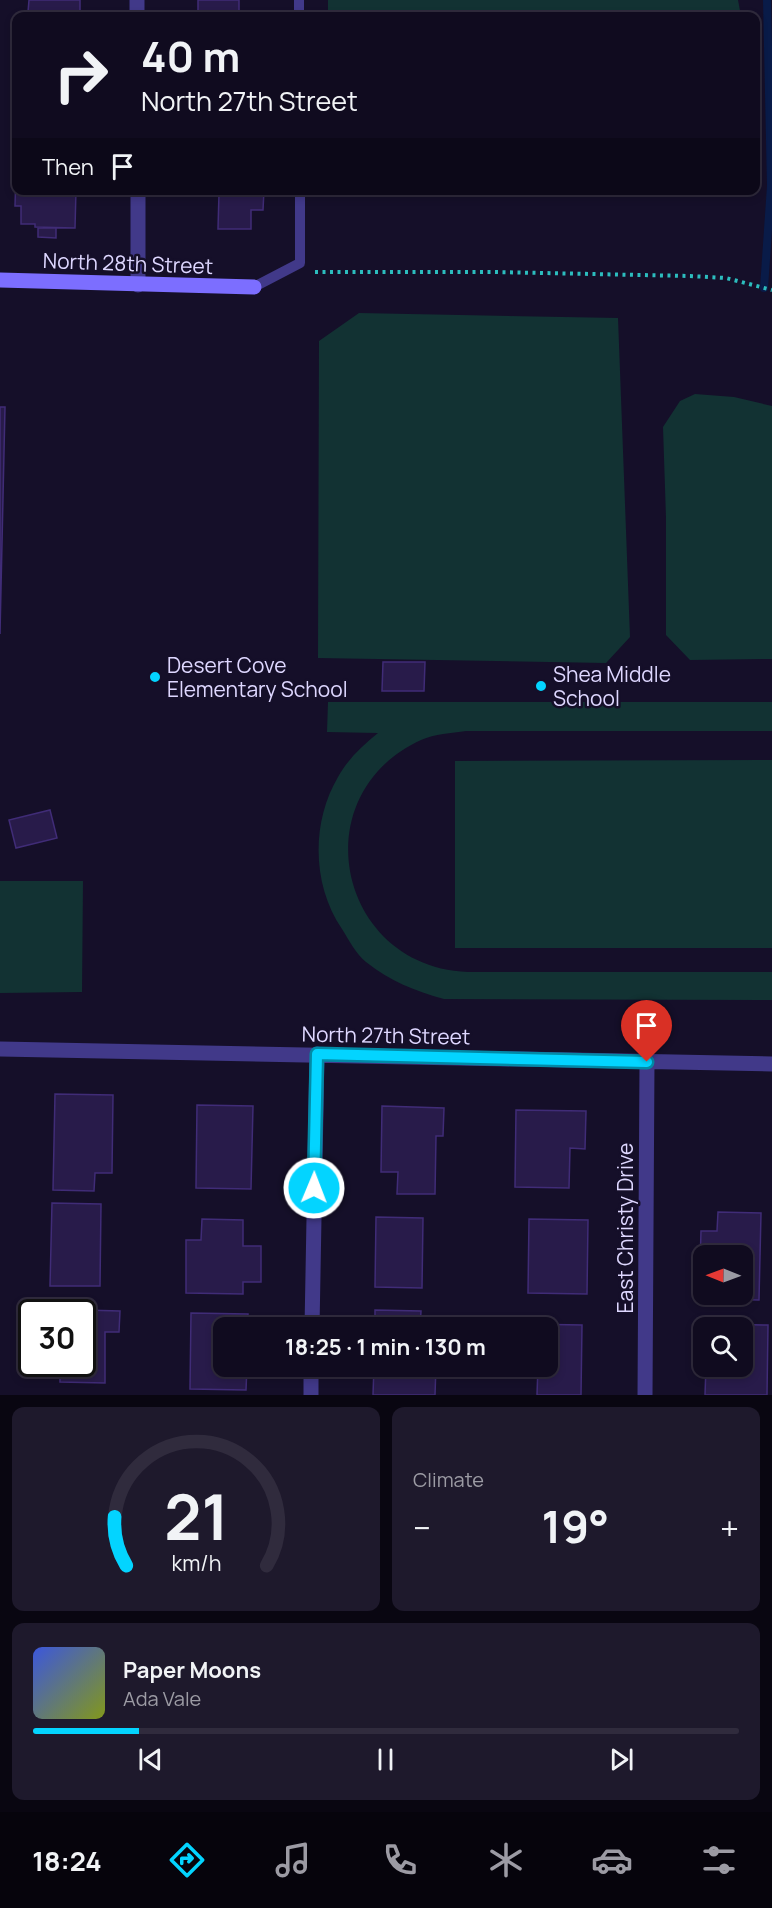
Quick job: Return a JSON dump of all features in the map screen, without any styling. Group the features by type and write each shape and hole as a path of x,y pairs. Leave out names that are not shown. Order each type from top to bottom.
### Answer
{"street":[{"path":"138,195 138,285"},
{"name":"North 28th Street","path":"0,280 254,287"},
{"name":"North 27th Street","path":"0,1049 772,1064"},
{"path":"312,1317 317,1054"},
{"name":"East Christy Drive","path":"645,1395 647,1062"},
{"path":"311,1377 311,1395"}],"lane":[{"path":"254,287 300,263 300,195"}],"path":[{"path":"309,273 319,271 493,272 690,276 726,278 772,290"}],"green space":[{"path":"328,0 738,0 740,12 328,12"},
{"path":"359,313 618,318 630,637 606,663 318,658 319,341"},
{"path":"695,394 734,397 772,406 772,659 690,660 666,635 663,427 680,401"},
{"path":"328,702 772,702 772,731 466,731 426,738 383,766 359,799 349,836 351,875 364,911 389,941 424,963 468,972 772,972 772,1000 444,999 403,985 375,969 362,959 332,912 320,874 319,834 329,795 338,777 356,753 378,733 327,732"},
{"path":"772,760 772,948 455,948 455,761"},
{"path":"0,881 83,881 82,992 0,993"}],"building":[{"path":"29,0 80,0 80,12 28,12"},
{"path":"198,0 239,0 239,12 198,12"},
{"path":"15,195 76,195 75,228 35,227 35,224 21,224 21,206 15,206"},
{"path":"219,195 264,195 263,210 251,210 251,229 218,229"},
{"path":"38,228 56,228 56,238 38,237"},
{"path":"0,407 5,407 0,634"},
{"path":"383,662 425,662 424,691 382,691"},
{"path":"50,810 57,838 16,848 9,820"},
{"path":"55,1094 113,1095 112,1173 95,1173 94,1191 53,1190"},
{"path":"197,1105 253,1106 251,1189 196,1188"},
{"path":"382,1106 444,1108 443,1136 436,1136 435,1194 397,1194 398,1172 381,1172"},
{"path":"516,1110 586,1111 585,1149 570,1148 569,1188 515,1187"},
{"path":"52,1203 101,1204 100,1286 50,1286"},
{"path":"718,1212 761,1213 759,1300 753,1300 753,1245 701,1245 701,1231 717,1231"},
{"path":"376,1217 423,1218 422,1288 375,1287"},
{"path":"202,1219 243,1220 243,1246 261,1246 261,1282 243,1282 243,1294 186,1293 186,1240 201,1240"},
{"path":"529,1219 588,1220 587,1294 528,1293"},
{"path":"96,1310 120,1311 119,1332 105,1332 105,1383 60,1382 60,1377 96,1377"},
{"path":"375,1310 421,1311 421,1317 375,1317"},
{"path":"191,1313 248,1314 248,1317 213,1317 213,1377 247,1377 246,1390 190,1389"},
{"path":"558,1325 582,1325 581,1395 537,1395 538,1377 558,1377"},
{"path":"753,1325 768,1325 767,1395 705,1395 706,1377 753,1377"},
{"path":"374,1377 436,1377 435,1395 373,1395"}],"waterway":[{"path":"764,288 771,186 767,0"}],"place":[{"name":"Desert Cove Elementary School","path":"155,677"},
{"name":"Shea Middle School","path":"541,686"}],"route":[{"path":"314,1188 317,1054 647,1062"}]}
